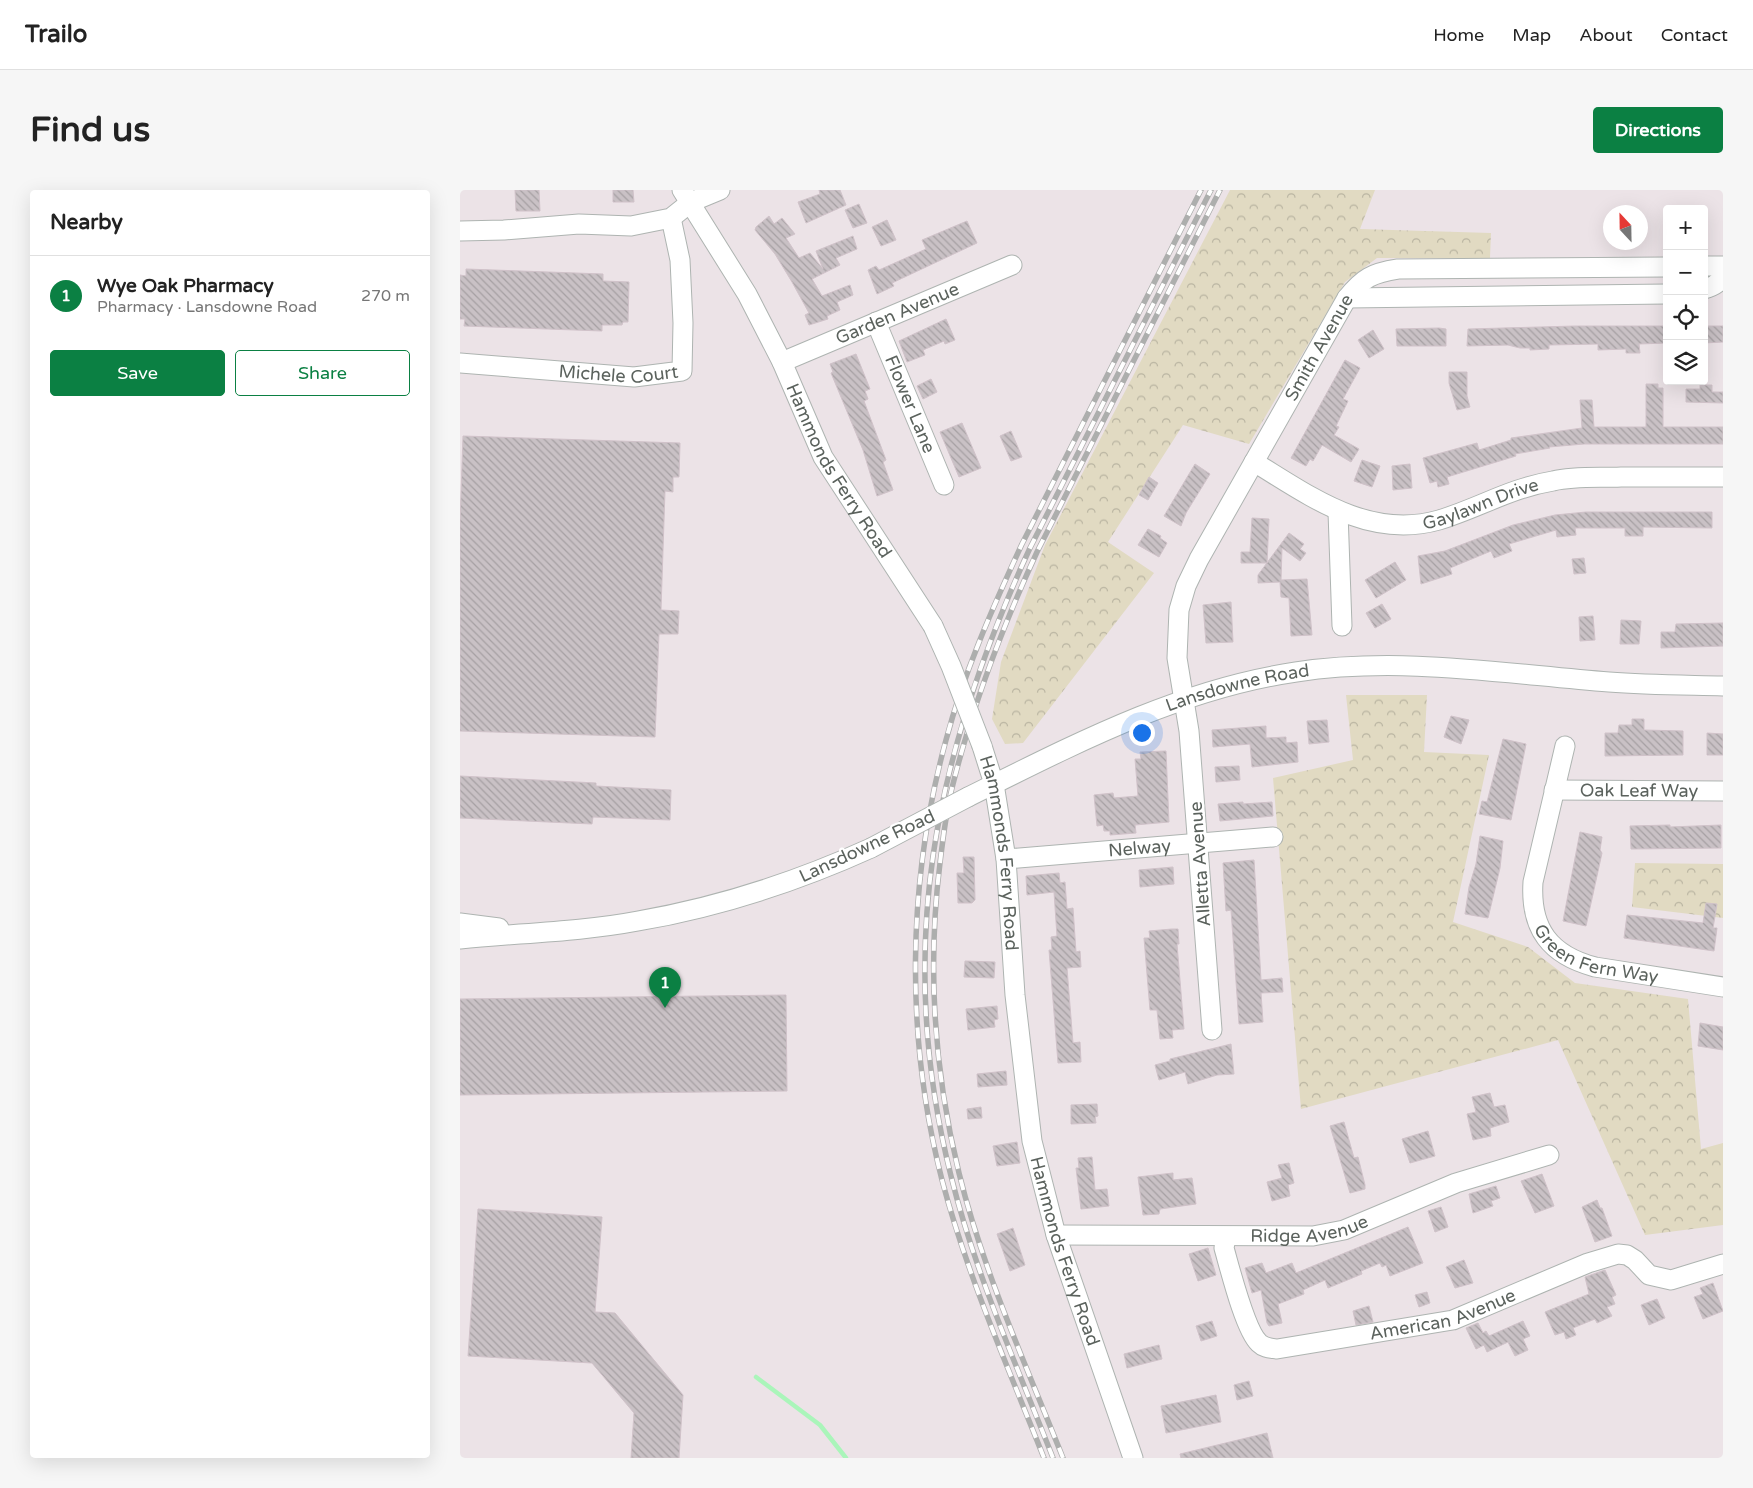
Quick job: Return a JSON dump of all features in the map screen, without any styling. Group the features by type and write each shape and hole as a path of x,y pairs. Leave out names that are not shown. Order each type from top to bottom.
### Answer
{"street":[{"path":"460,230 504,230 579,224 631,226 671,218 687,196 720,190"},
{"name":"Hammonds Ferry Road","path":"687,196 735,272 782,362 823,457 933,626 951,666 982,746 994,784 1006,859 1015,995 1032,1141 1056,1235 1133,1458"},
{"name":"Michele Court","path":"460,363 634,377 682,372 683,323 680,260 671,218"},
{"name":"Garden Avenue","path":"782,362 1012,265"},
{"path":"1708,266 1723,266"},
{"name":"Smith Avenue","path":"1183,699 1177,658 1176,634 1179,610 1186,586 1347,298 1359,283 1370,275 1398,269 1663,267"},
{"path":"1708,288 1721,280 1723,275"},
{"path":"1347,298 1663,294"},
{"name":"Flower Lane","path":"876,322 944,485"},
{"name":"Gaylawn Drive","path":"1254,462 1338,512 1378,523 1419,524 1439,520 1521,488 1556,480 1723,477"},
{"path":"1338,512 1342,626"},
{"name":"Lansdowne Road","path":"460,939 636,922 701,909 798,879 871,848 968,797 1126,720 1183,699 1251,681 1296,672 1401,665 1456,667 1610,682 1723,686"},
{"name":"Alletta Avenue","path":"1183,699 1189,731 1212,1030"},
{"name":"Green Fern Way","path":"1564,746 1533,882 1532,900 1539,929 1562,954 1576,962 1595,968 1723,987"},
{"name":"Oak Leaf Way","path":"1554,790 1723,791"},
{"name":"Nelway","path":"1006,859 1273,837"},
{"name":"Lansdowne Road","path":"460,923 527,932"},
{"name":"Ridge Avenue","path":"1056,1235 1313,1236 1329,1234 1344,1230 1456,1183 1549,1155"},
{"name":"American Avenue","path":"1226,1236 1224,1248 1249,1326 1258,1343 1266,1348 1277,1349 1453,1320 1588,1263 1618,1254 1627,1255 1635,1260 1650,1275 1672,1280 1723,1264"}],"green space":[{"path":"1230,190 1375,190 1360,229 1491,233 1490,258 1377,258 1345,282 1249,444 1183,425 1108,542 1154,573 1023,743 1005,744 992,719 1001,662 1045,545"},
{"path":"1346,695 1427,695 1424,752 1489,755 1453,922 1528,947 1575,983 1688,999 1701,1149 1723,1143 1723,1225 1645,1235 1558,1040 1301,1109 1273,778 1353,760"},
{"path":"1635,863 1723,864 1723,918 1632,907"}],"building":[{"path":"515,190 539,190 540,211 516,211"},
{"path":"613,190 633,190 634,202 613,202"},
{"path":"819,190 840,190 846,205 806,223 798,202 820,194"},
{"path":"859,204 867,223 853,228 845,210"},
{"path":"769,216 774,224 782,218 795,234 786,238 799,258 810,253 823,269 816,251 853,236 857,249 836,258 840,265 812,279 822,296 850,285 853,295 837,302 840,310 827,316 828,319 809,325 805,315 809,313 792,282 775,254 755,230"},
{"path":"887,220 896,240 881,246 872,227"},
{"path":"967,221 977,243 892,283 894,286 877,294 868,270 876,266 879,270 926,249 922,240"},
{"path":"466,269 603,274 603,281 629,282 628,322 623,322 622,325 602,325 602,331 464,326 465,319 460,319 460,275 466,276"},
{"path":"946,319 955,340 945,344 944,341 923,350 925,355 907,362 899,341"},
{"path":"1663,326 1663,343 1639,344 1640,353 1626,353 1626,349 1598,350 1598,344 1549,345 1549,349 1530,350 1530,348 1508,345 1467,346 1468,329"},
{"path":"1708,326 1723,326 1723,342 1708,343"},
{"path":"1396,329 1446,329 1446,346 1397,346"},
{"path":"1373,330 1384,349 1369,358 1358,340"},
{"path":"856,354 870,389 865,391 868,399 864,401 886,460 883,462 893,490 877,496 863,450 831,373 833,372 830,364"},
{"path":"1345,360 1360,368 1343,399 1348,401 1336,426 1339,427 1334,435 1359,449 1351,462 1322,445 1313,461 1310,459 1306,466 1291,458"},
{"path":"1449,372 1467,372 1467,396 1470,407 1457,410 1449,383"},
{"path":"931,379 937,392 923,399 917,386"},
{"path":"1646,384 1658,384 1658,388 1663,388 1663,427 1723,427 1723,444 1584,444 1549,447 1515,454 1516,456 1447,477 1449,484 1438,487 1437,481 1430,483 1423,458 1477,443 1479,450 1511,440 1511,438 1582,428 1580,400 1592,400 1594,427 1646,427"},
{"path":"1700,385 1712,385 1712,392 1723,392 1723,403 1686,402 1686,389 1700,389"},
{"path":"962,423 981,468 959,477 940,432"},
{"path":"1011,431 1022,457 1011,461 1000,436"},
{"path":"463,436 680,443 679,477 673,477 673,492 665,491 661,610 679,611 678,634 659,634 655,737 460,731 460,523"},
{"path":"1362,460 1380,466 1372,487 1354,481"},
{"path":"1195,464 1210,474 1186,513 1181,526 1164,516"},
{"path":"1410,464 1412,488 1393,490 1392,466"},
{"path":"1149,477 1158,483 1148,500 1139,495"},
{"path":"1586,512 1712,512 1712,528 1643,527 1643,536 1625,536 1625,528 1575,528 1576,535 1557,537 1556,530 1509,544 1512,551 1494,558 1491,551 1450,568 1452,574 1421,584 1418,556 1445,551 1513,525 1555,515"},
{"path":"1252,518 1269,519 1267,563 1241,563 1241,552 1250,552"},
{"path":"1148,529 1161,536 1160,538 1167,543 1159,557 1138,545"},
{"path":"1289,533 1304,544 1300,549 1306,553 1300,561 1282,548 1281,580 1307,579 1312,635 1291,636 1289,598 1281,597 1280,582 1258,583 1258,575"},
{"path":"1584,558 1586,573 1574,574 1572,559"},
{"path":"1395,562 1406,580 1376,598 1365,580"},
{"path":"1231,602 1233,642 1206,643 1203,605"},
{"path":"1382,604 1391,619 1375,628 1366,613"},
{"path":"1593,616 1595,640 1580,641 1579,617"},
{"path":"1621,620 1641,621 1639,644 1620,644"},
{"path":"1723,623 1723,646 1661,648 1661,632 1675,632 1676,624"},
{"path":"1451,716 1469,720 1461,744 1444,737"},
{"path":"1632,719 1644,719 1644,730 1683,731 1683,755 1605,756 1605,733 1618,733 1619,725 1632,725"},
{"path":"1327,720 1329,742 1309,744 1307,721"},
{"path":"1266,726 1266,738 1286,737 1286,743 1297,742 1298,762 1252,767 1250,744 1213,747 1212,730"},
{"path":"1707,733 1723,734 1723,755 1707,755"},
{"path":"1503,739 1526,744 1511,820 1479,814 1482,801 1487,802"},
{"path":"1166,751 1169,822 1135,825 1136,833 1110,835 1110,831 1104,831 1103,825 1097,826 1094,795 1113,793 1114,798 1138,796 1135,759 1141,759 1140,752"},
{"path":"1239,766 1240,780 1216,782 1215,767"},
{"path":"460,776 596,783 596,786 671,790 670,820 593,817 592,824 460,818"},
{"path":"1243,802 1243,804 1272,802 1273,816 1220,821 1218,804"},
{"path":"1670,825 1670,827 1721,825 1721,848 1631,849 1630,826"},
{"path":"1580,832 1602,837 1600,850 1602,853 1586,926 1563,921"},
{"path":"1480,836 1503,841 1500,868 1488,918 1465,914"},
{"path":"963,857 974,857 975,900 972,903 958,903 957,873 964,873"},
{"path":"1254,860 1261,980 1282,978 1283,992 1261,993 1263,1022 1239,1024 1231,910 1226,911 1223,863"},
{"path":"1173,867 1174,884 1140,887 1139,870"},
{"path":"1059,873 1060,883 1065,882 1067,909 1073,908 1076,952 1080,951 1081,967 1067,968 1073,1043 1080,1042 1081,1062 1058,1063 1049,950 1052,950 1051,937 1057,936 1054,892 1027,895 1026,876"},
{"path":"1706,903 1717,904 1713,928 1717,928 1714,951 1624,938 1627,915 1703,923"},
{"path":"1178,929 1179,944 1177,944 1184,1029 1172,1030 1173,1038 1160,1039 1157,1010 1150,1010 1144,938 1150,938 1149,931"},
{"path":"965,961 995,962 994,978 964,977"},
{"path":"786,995 787,1091 460,1095 460,999"},
{"path":"997,1006 998,1019 994,1020 995,1027 968,1030 966,1009"},
{"path":"1700,1023 1723,1027 1723,1050 1698,1046"},
{"path":"1231,1044 1234,1074 1217,1075 1188,1084 1185,1072 1159,1080 1155,1065 1170,1061 1170,1059"},
{"path":"1006,1071 1007,1085 978,1087 977,1074"},
{"path":"1490,1093 1494,1107 1505,1105 1509,1122 1490,1128 1491,1136 1473,1140 1467,1114 1476,1112 1472,1097"},
{"path":"1097,1104 1098,1116 1095,1117 1096,1123 1071,1124 1071,1105"},
{"path":"981,1107 982,1118 968,1119 967,1109"},
{"path":"1344,1122 1354,1158 1358,1157 1365,1185 1365,1189 1350,1193 1330,1126"},
{"path":"1428,1131 1435,1156 1410,1163 1402,1139"},
{"path":"1017,1142 1020,1163 997,1166 993,1146"},
{"path":"1092,1157 1095,1190 1107,1189 1109,1206 1081,1209 1076,1168 1079,1168 1078,1158"},
{"path":"1289,1163 1294,1183 1288,1185 1290,1196 1272,1201 1267,1182 1282,1178 1278,1165"},
{"path":"1173,1173 1173,1180 1192,1178 1196,1204 1160,1209 1159,1214 1143,1215 1138,1177"},
{"path":"1542,1174 1554,1206 1535,1213 1521,1181"},
{"path":"1496,1186 1500,1198 1491,1201 1493,1206 1473,1213 1469,1194"},
{"path":"1597,1200 1600,1208 1602,1208 1612,1236 1595,1242 1582,1207"},
{"path":"1441,1207 1448,1227 1435,1232 1428,1211"},
{"path":"478,1209 602,1217 595,1312 615,1313 683,1395 679,1458 631,1458 634,1413 592,1363 468,1356"},
{"path":"1408,1227 1423,1263 1390,1276 1386,1265 1382,1267 1380,1263 1361,1271 1362,1274 1328,1288 1325,1280 1303,1290 1304,1294 1278,1304 1282,1323 1269,1326 1261,1290 1252,1293 1245,1268 1262,1263 1266,1273 1292,1263 1296,1273"},
{"path":"1013,1228 1025,1265 1010,1271 997,1234"},
{"path":"1208,1248 1216,1275 1198,1281 1189,1254"},
{"path":"1464,1260 1473,1283 1455,1288 1446,1267"},
{"path":"1605,1270 1616,1295 1612,1297 1615,1304 1607,1307 1612,1316 1597,1323 1595,1319 1573,1328 1576,1335 1566,1339 1564,1332 1555,1335 1545,1312 1589,1294 1585,1277"},
{"path":"1713,1283 1723,1311 1703,1319 1694,1297 1703,1294 1700,1288"},
{"path":"1427,1292 1430,1303 1419,1307 1415,1295"},
{"path":"1657,1299 1665,1318 1649,1325 1641,1305"},
{"path":"1369,1306 1373,1322 1356,1325 1353,1311"},
{"path":"1212,1321 1217,1336 1201,1341 1196,1326"},
{"path":"1523,1321 1530,1336 1523,1339 1528,1350 1515,1356 1508,1342 1487,1352 1484,1345 1476,1349 1466,1328 1478,1323 1483,1333 1486,1331 1489,1336"},
{"path":"1159,1345 1162,1359 1127,1368 1124,1354"},
{"path":"1249,1381 1253,1396 1237,1400 1234,1385"},
{"path":"1216,1395 1221,1422 1166,1433 1161,1406"},
{"path":"1267,1433 1273,1458 1181,1458 1180,1454"}],"waterway":[{"path":"756,1377 820,1425 846,1458"}],"railway":[{"path":"1044,1458 963,1251 942,1180 930,1126 922,1071 917,1015 918,904 924,849 933,794 953,715 970,665 990,616 1022,544 1201,190"},
{"path":"1053,1458 984,1284 972,1248 951,1176 934,1093 926,1012 926,933 933,855 948,779 969,702 997,625 1030,548 1211,190"},
{"path":"1063,1458 1006,1317 980,1246 950,1135 935,1019 934,941 942,844 946,816 960,758 978,698 1012,610 1037,552 1220,190"}],"place":[{"name":"Wye Oak Pharmacy","path":"665,1008"}]}
